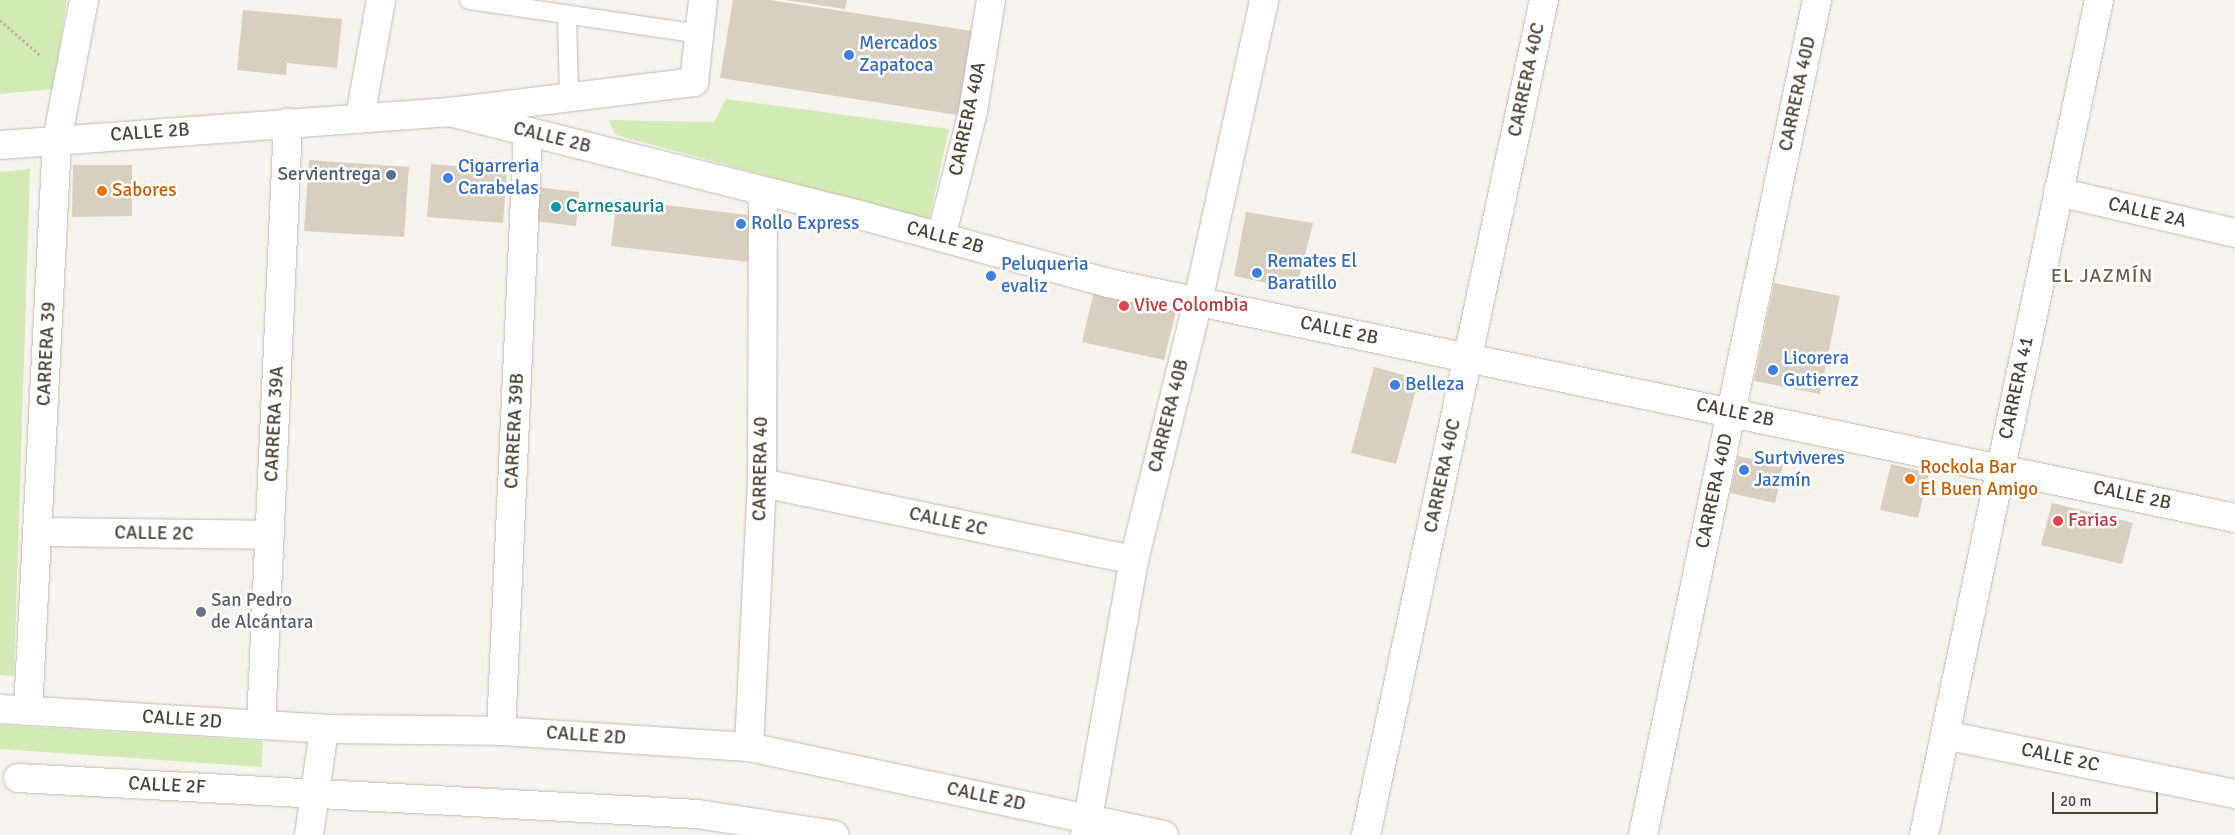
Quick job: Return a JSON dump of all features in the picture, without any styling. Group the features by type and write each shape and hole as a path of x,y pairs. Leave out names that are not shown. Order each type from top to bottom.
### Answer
{"street":[{"name":"CARRERA 39","path":"28,711 57,140 84,0"},
{"path":"360,117 382,0"},
{"path":"699,34 703,0"},
{"name":"CARRERA 40A","path":"941,237 973,111 991,0"},
{"name":"CARRERA 40B","path":"1087,827 1134,560 1198,301 1264,0"},
{"name":"CARRERA 40C","path":"1366,835 1544,0"},
{"name":"CARRERA 40D","path":"1643,835 1817,0"},
{"name":"CARRERA 41","path":"1924,835 2099,0"},
{"name":"CALLE 2B","path":"0,144 450,112 694,82 699,34"},
{"name":"CALLE 2B","path":"450,112 941,237 1108,283 2235,518"},
{"name":"CARRERA 39A","path":"261,725 288,123"},
{"name":"CARRERA 39B","path":"501,731 528,132"},
{"name":"CARRERA 40","path":"749,747 762,483 763,191"},
{"name":"CALLE 2A","path":"2058,192 2235,233"},
{"name":"CALLE 2C","path":"762,483 1134,560"},
{"name":"CALLE 2C","path":"38,532 270,535"},
{"name":"CALLE 2D","path":"0,709 324,729 501,731 749,747 1087,827 1164,835"},
{"path":"309,835 324,729"},
{"name":"CALLE 2C","path":"1945,735 2235,794"},
{"name":"CALLE 2F","path":"18,778 315,795"},
{"path":"315,795 697,814 834,835"}],"lane":[{"path":"469,0 699,34"},
{"path":"567,15 568,97"}],"path":[{"path":"0,20 42,57"}],"green space":[{"path":"0,0 67,0 53,89 0,94"},
{"path":"726,99 949,129 929,220 616,135 608,120 714,122"},
{"path":"30,169 14,676 0,675 0,172"},
{"path":"0,725 263,741 262,767 0,749"}],"building":[{"name":"Mercados Zapatoca","path":"733,0 770,0 978,32 964,116 720,78"},
{"path":"785,0 847,0 845,9"},
{"path":"243,10 342,19 337,68 287,63 286,75 237,70"},
{"path":"309,160 409,167 404,237 304,231"},
{"path":"431,164 507,170 503,223 427,217"},
{"name":"Sabores","path":"73,165 132,165 132,216 72,217"},
{"name":"Carnesauria","path":"536,187 579,192 576,226 533,221"},
{"path":"617,199 755,216 749,262 611,246"},
{"path":"1246,212 1313,223 1296,289 1234,276"},
{"path":"1774,283 1840,296 1820,394 1754,381"},
{"path":"1094,292 1176,311 1164,360 1082,342"},
{"path":"1374,367 1419,379 1396,464 1351,453"},
{"path":"1738,456 1783,465 1775,503 1730,493"},
{"path":"1891,464 1929,473 1918,518 1880,510"},
{"path":"2052,503 2133,523 2122,564 2041,545"}],"place":[{"name":"Mercados Zapatoca","path":"849,55"},
{"name":"Servientrega","path":"391,175"},
{"name":"Cigarreria Carabelas","path":"448,178"},
{"name":"Sabores","path":"102,191"},
{"name":"Carnesauria","path":"556,207"},
{"name":"Rollo Express","path":"741,224"},
{"name":"Remates El Baratillo","path":"1257,273"},
{"name":"Peluqueria evaliz","path":"991,276"},
{"name":"Vive Colombia","path":"1124,306"},
{"name":"Licorera Gutierrez","path":"1773,370"},
{"name":"Belleza","path":"1395,385"},
{"name":"Surtviveres Jazmín","path":"1744,470"},
{"name":"Rockola Bar El Buen Amigo","path":"1910,479"},
{"name":"Farias","path":"2058,521"},
{"name":"San Pedro de Alcántara","path":"201,612"}],"district":[{"name":"EL JAZMÍN","path":"2102,275"}]}
